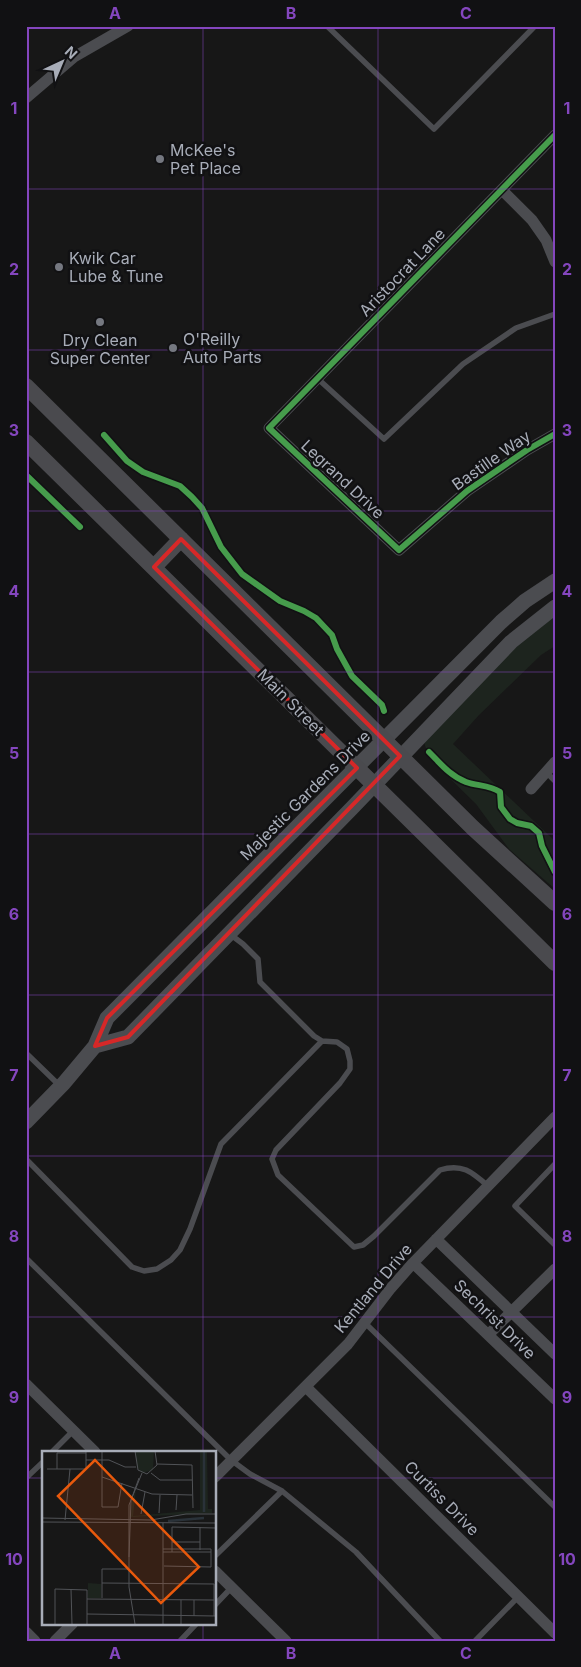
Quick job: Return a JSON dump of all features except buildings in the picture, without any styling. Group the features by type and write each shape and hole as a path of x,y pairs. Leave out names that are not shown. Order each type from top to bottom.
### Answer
{"main road":[{"path":"26,386 473,828 555,903"},
{"name":"Main Street","path":"26,442 555,963"},
{"path":"154,567 181,539"}],"street":[{"path":"26,98 74,57 128,26"},
{"name":"Aristocrat Lane","path":"269,428 555,135"},
{"path":"502,190 532,220 546,240 555,262"},
{"name":"Legrand Drive","path":"269,428 399,550"},
{"name":"Bastille Way","path":"399,550 467,491 527,450 555,434"},
{"name":"Majestic Gardens Drive","path":"26,1122 61,1087 95,1046 107,1018 501,622 526,601 555,581"},
{"path":"95,1046 128,1037 511,642 555,607"},
{"path":"531,789 555,762"},
{"path":"210,915 229,934"},
{"name":"Kentland Drive","path":"216,1476 348,1344 391,1288 413,1263 555,1117"},
{"name":"Sechrist Drive","path":"436,1239 555,1354"},
{"name":"Sechrist Drive","path":"413,1263 555,1399"},
{"path":"489,1334 555,1269"},
{"path":"26,1384 94,1451"},
{"name":"Curtiss Drive","path":"306,1387 555,1633"},
{"path":"216,1571 286,1641"},
{"path":"55,1641 72,1624"},
{"path":"26,1632 35,1641"}],"lane":[{"path":"327,26 434,129 535,26"},
{"path":"317,378 384,439 463,364 516,328 555,314"},
{"path":"546,772 555,781"},
{"path":"229,934 243,944 258,959 260,982 314,1036 322,1041 337,1042 347,1049 350,1061 350,1069 340,1083 276,1150 272,1159 278,1175 354,1247 363,1245 374,1236 440,1170 451,1166 462,1168 473,1173 488,1186"},
{"path":"26,1160 132,1267 144,1271 157,1269 171,1260 180,1250 190,1229 221,1144 322,1041"},
{"path":"26,1053 61,1087"},
{"path":"555,1164 515,1206 555,1245"},
{"path":"26,1258 231,1460 250,1474 282,1491 356,1552 440,1641"},
{"path":"365,1323 555,1507"},
{"path":"53,1451 73,1431"},
{"path":"26,1478 42,1463"},
{"path":"216,1555 282,1491"},
{"path":"216,1604 232,1588"},
{"path":"475,1641 518,1597"},
{"path":"180,1641 196,1624"}],"highlighted area":[{"path":"181,539 400,756 128,1037 95,1046 107,1018 357,768 154,567"}],"shaded area":[{"path":"555,616 555,646 541,655 479,715 453,744 555,841 555,889 509,849 476,804 429,758 423,739 514,649"}],"cycle path":[{"path":"555,135 269,428 399,550 467,491 527,450 555,434"},
{"path":"104,435 127,461 143,472 180,486 192,497 202,508 221,547 242,574 280,601 316,618 332,635 337,649 352,676 382,705 384,711"},
{"path":"26,475 80,527"},
{"path":"429,752 446,769 460,779 500,792 501,807 510,819 517,823 531,826 539,833 542,846 555,872"}],"place":[{"name":"McKee's Pet Place","path":"160,159"},
{"name":"Kwik Car Lube & Tune","path":"59,267"},
{"name":"Dry Clean Super Center","path":"100,322"},
{"name":"O'Reilly Auto Parts","path":"173,348"}]}
